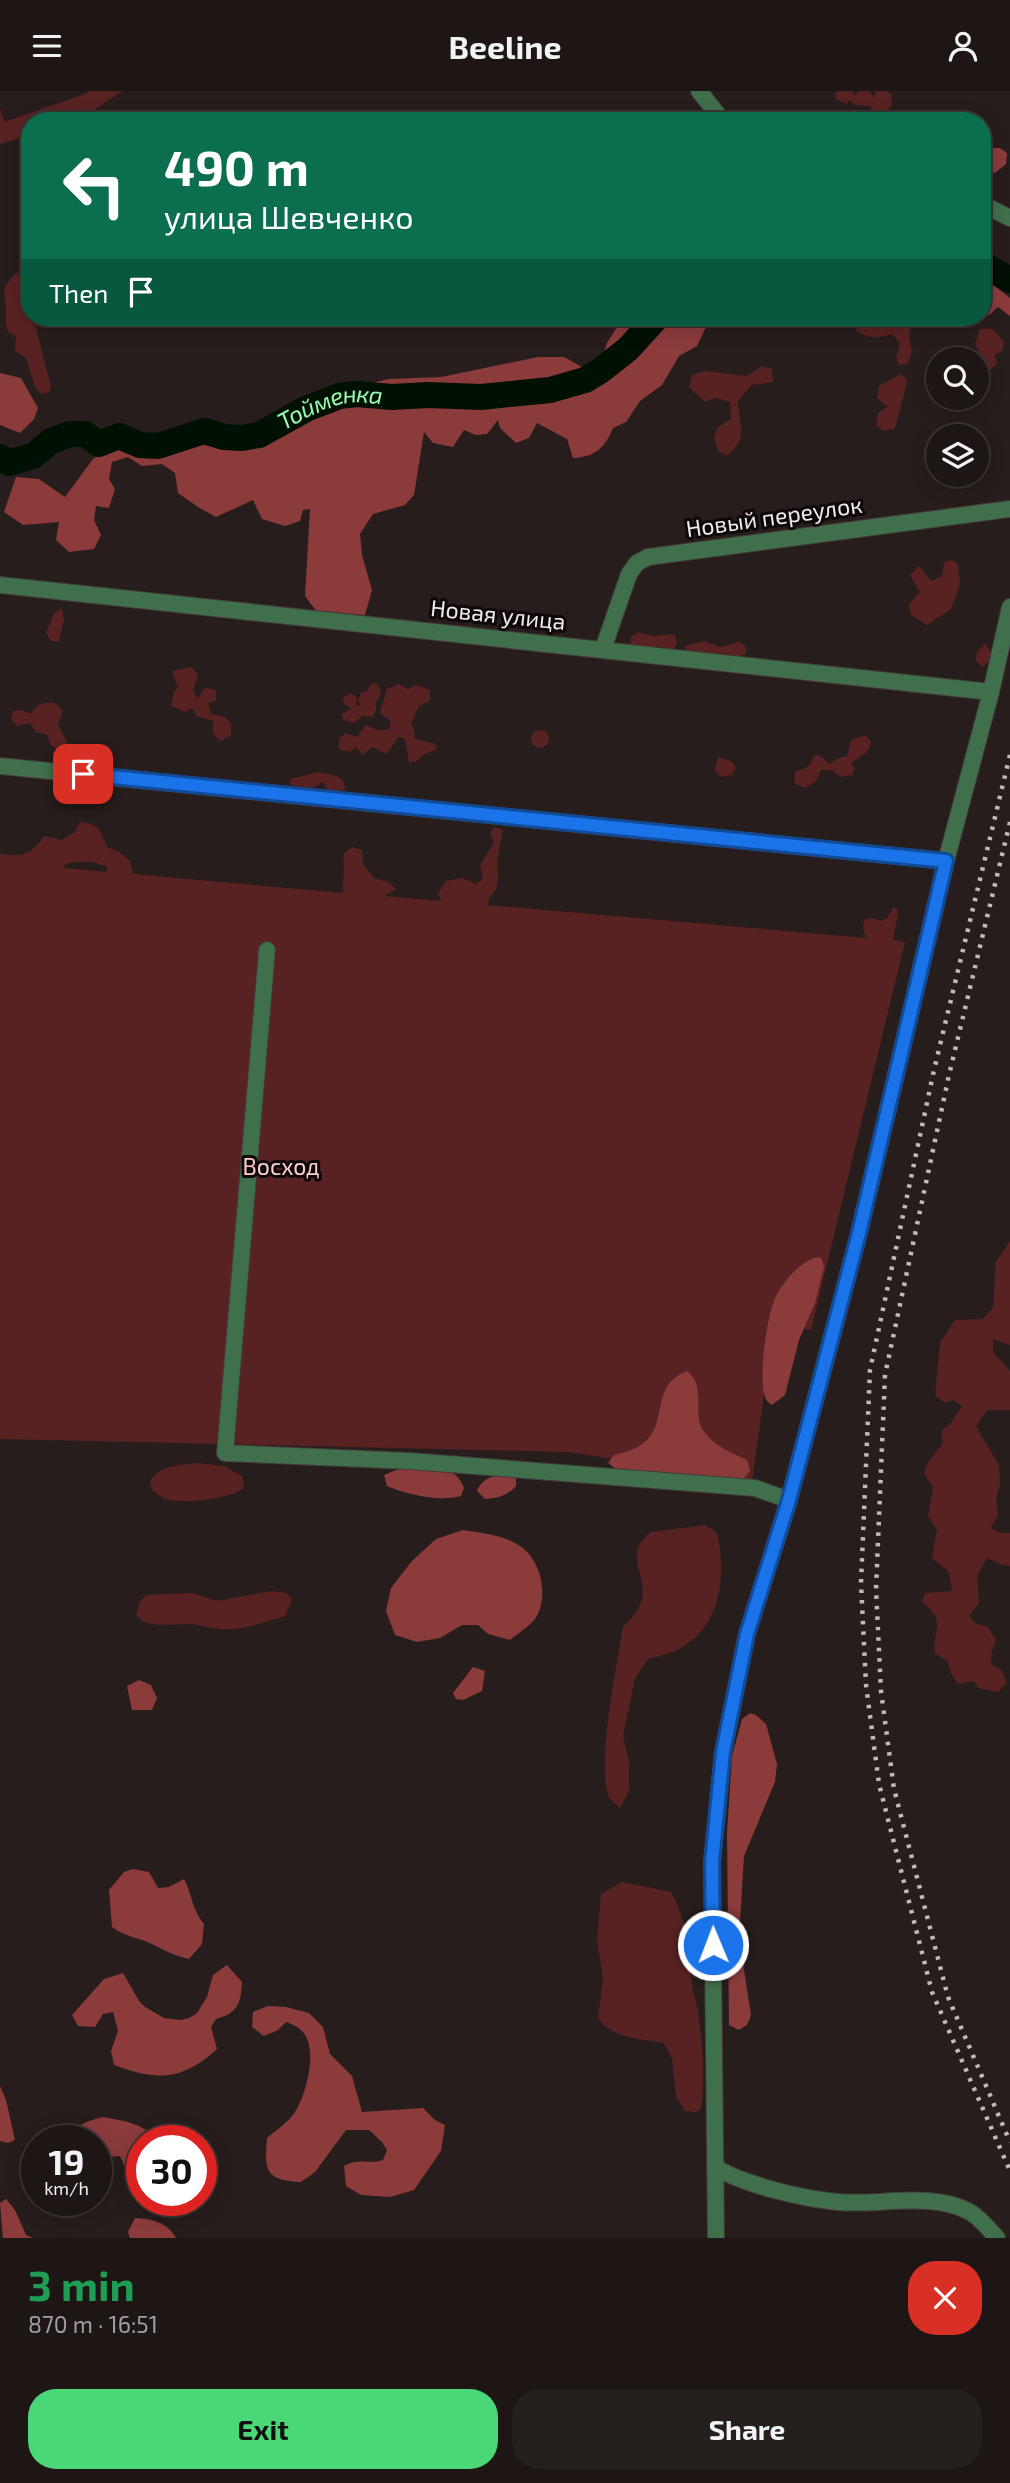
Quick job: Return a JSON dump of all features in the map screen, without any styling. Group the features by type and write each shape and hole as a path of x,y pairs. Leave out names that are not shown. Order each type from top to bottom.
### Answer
{"street":[{"path":"699,91 714,112"},
{"path":"991,208 1010,218"},
{"name":"Новый переулок","path":"603,649 629,574 638,563 648,557 1010,509"},
{"name":"Новая улица","path":"0,585 991,692"},
{"path":"716,2238 712,1862 723,1752 747,1634 789,1500 859,1233 946,861 991,692 1010,607"},
{"path":"0,766 946,861"},
{"path":"267,950 225,1453 410,1461 755,1488 789,1500"},
{"path":"715,2168 731,2177 838,2202 902,2200 951,2206 971,2213 997,2238"}],"green space":[{"path":"87,91 122,91 91,112 33,112 88,93"},
{"path":"853,91 854,96 859,91 869,91 874,98 876,91 887,91 892,95 891,106 886,112 873,112 870,106 855,105 850,100 846,104 836,99 836,93"},
{"path":"0,108 4,122 21,116 21,138 0,144"},
{"path":"16,273 21,278 21,326 36,326 51,387 49,392 41,394 35,387 26,358 15,351 16,336 8,332 6,326 5,289"},
{"path":"857,326 911,326 909,337 912,351 908,364 899,365 896,357 900,343 892,334 874,337 856,331"},
{"path":"980,329 992,329 1004,341 1002,351 995,355 997,364 989,370 989,347 976,347"},
{"path":"762,366 772,369 773,382 752,385 738,401 740,437 727,456 718,451 714,438 718,427 731,419 730,402 715,398 705,402 689,387 692,375 705,371 747,376"},
{"path":"901,374 907,380 895,428 883,431 876,425 878,413 888,407 877,398 879,386"},
{"path":"951,560 958,564 960,584 951,609 927,625 911,615 909,605 920,592 910,575 919,566 931,581 942,576 944,562"},
{"path":"62,608 64,619 59,642 51,641 46,633 54,613"},
{"path":"639,632 652,636 674,634 677,642 673,652 664,651 659,646 639,651 630,644 631,636"},
{"path":"704,641 720,647 739,642 746,647 746,654 730,659 724,653 712,657 685,654 685,646"},
{"path":"985,644 991,652 989,661 983,667 976,661 977,652"},
{"path":"192,667 198,675 193,690 197,699 205,688 216,690 216,701 208,703 211,714 225,717 231,724 231,736 220,741 213,733 213,721 196,716 193,708 185,712 171,706 174,692 178,688 172,671"},
{"path":"375,683 380,688 381,695 376,701 373,717 362,716 354,723 343,720 342,714 352,709 344,704 343,698 351,693 357,698 356,705 360,706 358,699 362,692"},
{"path":"399,684 408,689 416,685 430,690 430,701 419,706 411,724 415,739 435,744 437,749 423,755 416,762 409,762 405,739 398,737 387,754 372,747 363,755 356,747 350,752 339,749 339,738 346,733 357,737 366,725 377,730 389,730 391,721 380,713 387,689"},
{"path":"53,702 63,711 58,725 67,742 67,749 59,751 51,745 47,735 36,732 30,723 17,726 11,719 13,711 23,710 30,714 39,704"},
{"path":"536,730 544,730 549,739 547,746 536,748 531,743 531,735"},
{"path":"865,735 872,742 866,753 851,763 855,768 853,775 841,777 831,770 821,770 816,781 805,788 794,783 795,772 808,767 815,755 822,757 829,764 847,756 851,740"},
{"path":"718,757 731,761 736,767 732,775 720,777 715,770"},
{"path":"318,772 337,776 343,780 345,789 336,793 328,791 323,781 311,788 289,784 291,779"},
{"name":"Восход","path":"80,822 95,827 107,847 118,851 130,861 133,874 343,893 344,853 352,847 362,850 363,864 374,878 389,882 396,889 384,896 441,901 438,894 446,881 463,878 476,884 483,879 480,865 494,843 490,832 494,827 503,830 497,860 496,890 489,898 488,905 866,938 864,920 872,918 881,921 887,918 893,908 897,909 893,940 905,942 811,1330 774,1323 752,1482 569,1452 0,1439 0,858 1,853 26,853 44,836 62,840 75,832","holes":["93,862 107,867 107,872 64,868 65,864"]},
{"path":"1010,1241 1010,1345 993,1339 993,1352 1010,1371 1010,1410 987,1410 976,1426 999,1466 1000,1485 996,1500 998,1515 991,1528 1000,1533 1010,1533 1010,1566 987,1558 977,1576 979,1603 969,1616 976,1624 987,1626 996,1640 991,1664 1001,1670 1007,1682 998,1692 978,1688 974,1681 958,1684 948,1662 935,1653 937,1621 935,1615 922,1602 925,1593 952,1591 949,1572 932,1558 937,1530 928,1516 933,1488 924,1473 928,1462 943,1443 941,1431 951,1423 962,1406 953,1400 945,1403 935,1395 940,1343 955,1320 982,1319 993,1308 996,1262"},
{"path":"197,1463 224,1466 242,1476 244,1488 229,1495 194,1501 173,1501 152,1490 150,1482 158,1472 170,1467"},
{"path":"705,1525 717,1533 720,1549 718,1599 704,1627 693,1639 675,1651 648,1659 635,1679 623,1736 629,1763 629,1791 620,1808 609,1797 606,1782 606,1739 623,1627 637,1611 642,1599 638,1548 651,1532"},
{"path":"272,1591 287,1593 292,1600 285,1616 245,1627 220,1629 192,1624 160,1625 147,1623 136,1615 140,1601 146,1595 193,1593 216,1601"},
{"path":"622,1882 671,1892 682,1917 702,2046 701,2108 696,2112 685,2111 676,2096 672,2058 664,2043 620,2034 604,2025 598,2018 603,1978 597,1941 601,1894"}],"shaded area":[{"path":"991,148 1000,148 1007,153 1006,164 995,173 991,172"},
{"path":"991,283 1010,298 1010,316 998,307 991,313"},
{"path":"617,326 708,326 697,346 679,356 662,385 640,401 626,422 613,428 603,446 587,456 573,458 567,439 537,423 529,438 516,443 500,428 498,420 487,434 476,435 464,430 453,447 433,443 424,432 414,495 405,505 373,514 360,534 362,555 372,590 365,615 317,612 305,596 310,509 303,510 300,521 285,526 262,519 253,500 216,517 178,493 175,473 162,464 142,466 128,457 112,462 109,479 115,489 109,508 96,506 94,520 101,535 94,549 69,552 56,540 59,522 23,525 4,512 16,477 39,479 65,497 93,459 117,444 140,445 162,441 175,450 192,441 215,438 237,446 360,401 367,384 389,379 441,377 538,357 564,357 587,370 594,369 601,363 607,343"},
{"path":"0,373 21,378 38,408 34,419 20,433 0,425"},
{"path":"819,1257 824,1267 815,1303 799,1340 785,1395 772,1405 765,1397 762,1376 764,1346 773,1305 779,1290 794,1272 806,1262"},
{"path":"687,1371 697,1385 701,1426 714,1442 747,1460 750,1471 744,1478 700,1478 658,1472 619,1471 608,1463 614,1455 635,1448 648,1439 655,1427 665,1390 673,1379"},
{"path":"404,1467 447,1470 460,1480 464,1488 461,1496 424,1497 387,1486 384,1475"},
{"path":"504,1473 516,1479 516,1486 509,1492 485,1499 477,1491 485,1481"},
{"path":"463,1530 507,1539 520,1546 533,1559 542,1586 541,1605 536,1618 510,1640 488,1634 478,1625 462,1625 440,1638 417,1642 395,1635 386,1611 391,1588 412,1561 436,1539"},
{"path":"473,1667 485,1671 482,1691 463,1700 456,1699 453,1693"},
{"path":"139,1680 151,1685 157,1698 152,1710 132,1710 127,1686"},
{"path":"750,1713 766,1724 777,1764 775,1782 744,1856 739,1938 751,2015 747,2025 739,2030 729,2025 727,1833 732,1756 742,1719"},
{"path":"133,1869 149,1872 158,1888 169,1887 184,1879 204,1924 202,1944 189,1959 112,1927 109,1890 124,1872"},
{"path":"227,1965 242,1982 237,2006 229,2014 216,2019 211,2027 217,2049 204,2060 180,2072 168,2075 143,2074 114,2065 111,2051 118,2031 113,2012 103,2014 95,2027 78,2026 72,2015 104,1979 123,1973 145,2007 164,2018 189,2018 197,2013 207,1997 213,1975"},
{"path":"268,2006 309,2013 323,2027 330,2054 352,2076 362,2112 423,2108 435,2120 445,2125 441,2151 414,2190 390,2197 361,2195 346,2186 344,2166 355,2162 383,2160 387,2150 369,2130 346,2130 315,2172 301,2182 281,2179 270,2172 266,2159 267,2138 295,2112 304,2093 310,2058 306,2037 296,2026 286,2022 278,2030 264,2036 252,2027 253,2012"},
{"path":"0,2086 15,2140 8,2143 0,2141"},
{"path":"103,2117 136,2125 126,2125 126,2168 120,2156 112,2157 112,2125 82,2125"},
{"path":"6,2199 15,2210 26,2235 33,2238 3,2238 0,2203"},
{"path":"135,2218 158,2222 168,2228 176,2238 130,2238 128,2232"}],"waterway":[{"name":"Тойменка","path":"991,269 1010,280"},
{"name":"Тойменка","path":"0,457 9,463 33,456 51,441 70,434 85,434 99,444 119,436 140,445 158,446 204,431 224,437 259,435 306,409 339,396 357,394 392,397 481,397 550,390 585,380 600,371 628,349 649,326"}],"railway":[{"path":"1010,755 934,1070 870,1370 861,1583 866,1685 879,1784 932,1992 1010,2171"},
{"path":"1010,822 949,1075 885,1375 876,1589 881,1691 894,1789 948,1997 1010,2142"}],"route":[{"path":"83,774 946,861 859,1233 789,1500 747,1634 723,1752 712,1862 713,1945"}]}
